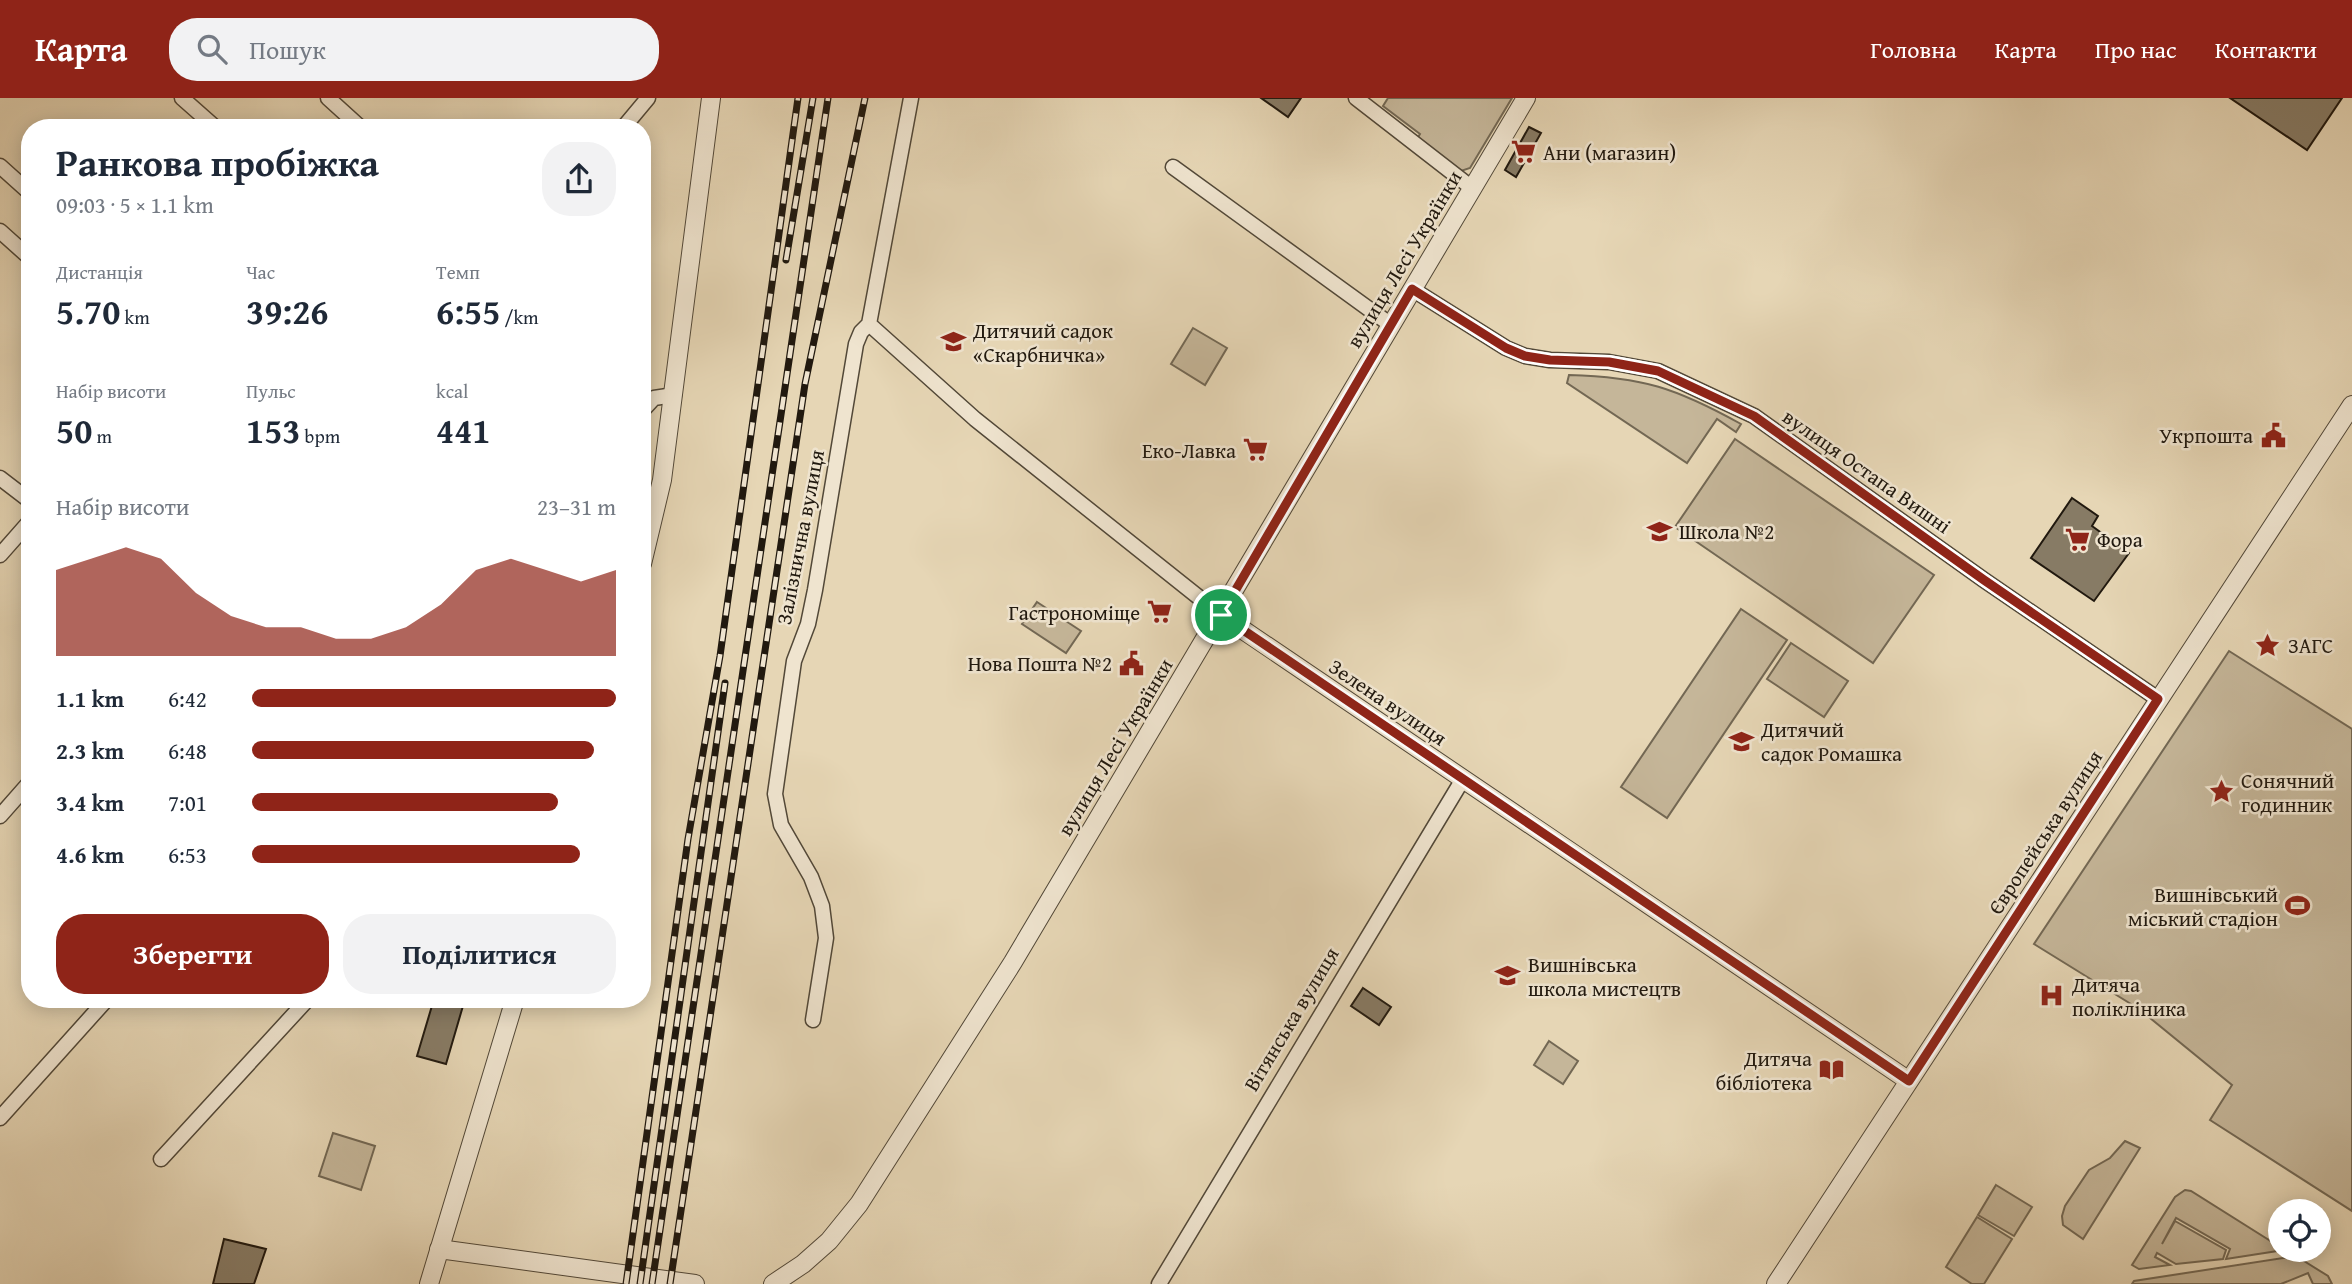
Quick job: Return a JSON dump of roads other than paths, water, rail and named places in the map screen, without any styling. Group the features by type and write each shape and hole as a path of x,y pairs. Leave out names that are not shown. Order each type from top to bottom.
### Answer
{"street":[{"path":"182,98 206,119"},
{"path":"328,98 351,119"},
{"path":"630,119 648,98"},
{"path":"651,526 662,480 674,395 711,98"},
{"name":"Залізнична вулиця","path":"813,1020 826,938 822,906 811,877 781,825 775,794 794,661 808,624 856,344 861,332 869,324 911,98"},
{"path":"1356,98 1472,188"},
{"name":"вулиця Лесі Українки","path":"773,1284 803,1265 829,1241 859,1204 1013,962 1526,98"},
{"path":"0,166 21,185"},
{"path":"1173,167 1391,325"},
{"path":"0,231 21,250"},
{"name":"вулиця Остапа Вишні","path":"1412,289 1506,348 1525,356 1550,360 1609,362 1658,371 1754,416 1984,580 2158,699"},
{"name":"Зелена вулиця","path":"869,324 985,428 1221,615 1909,1081"},
{"path":"651,401 654,398 674,395"},
{"name":"Європейська вулиця","path":"1776,1284 2352,405"},
{"path":"0,478 21,494"},
{"path":"0,555 21,531"},
{"name":"Вітянська вулиця","path":"1159,1284 1463,779"},
{"path":"0,816 21,792"},
{"path":"0,1118 99,1008"},
{"path":"161,1159 300,1008"},
{"path":"429,1284 512,1008"},
{"path":"439,1249 691,1283"}],"railway":[{"path":"626,1284 688,839 720,656 798,98"},
{"path":"786,260 813,98"},
{"path":"652,1284 828,98"},
{"path":"670,1284 805,384 865,98"},
{"path":"640,1284 725,683"}],"place":[{"name":"Ани (магазин)","path":"1523,152"},
{"name":"Дитячий садок «Скарбничка»","path":"953,342"},
{"name":"Укрпошта","path":"2273,435"},
{"name":"Еко-Лавка","path":"1256,450"},
{"name":"Школа №2","path":"1659,531"},
{"name":"Фора","path":"2077,539"},
{"name":"Гастрономіще","path":"1160,612"},
{"name":"ЗАГС","path":"2268,645"},
{"name":"Нова Пошта №2","path":"1132,663"},
{"name":"Дитячий садок Ромашка","path":"1741,741"},
{"name":"Сонячний годинник","path":"2221,792"},
{"name":"Вишнівський міський стадіон","path":"2298,906"},
{"name":"Вишнівська школа мистецтв","path":"1508,976"},
{"name":"Дитяча полікліника","path":"2052,996"},
{"name":"Дитяча бібліотека","path":"1832,1070"}]}
